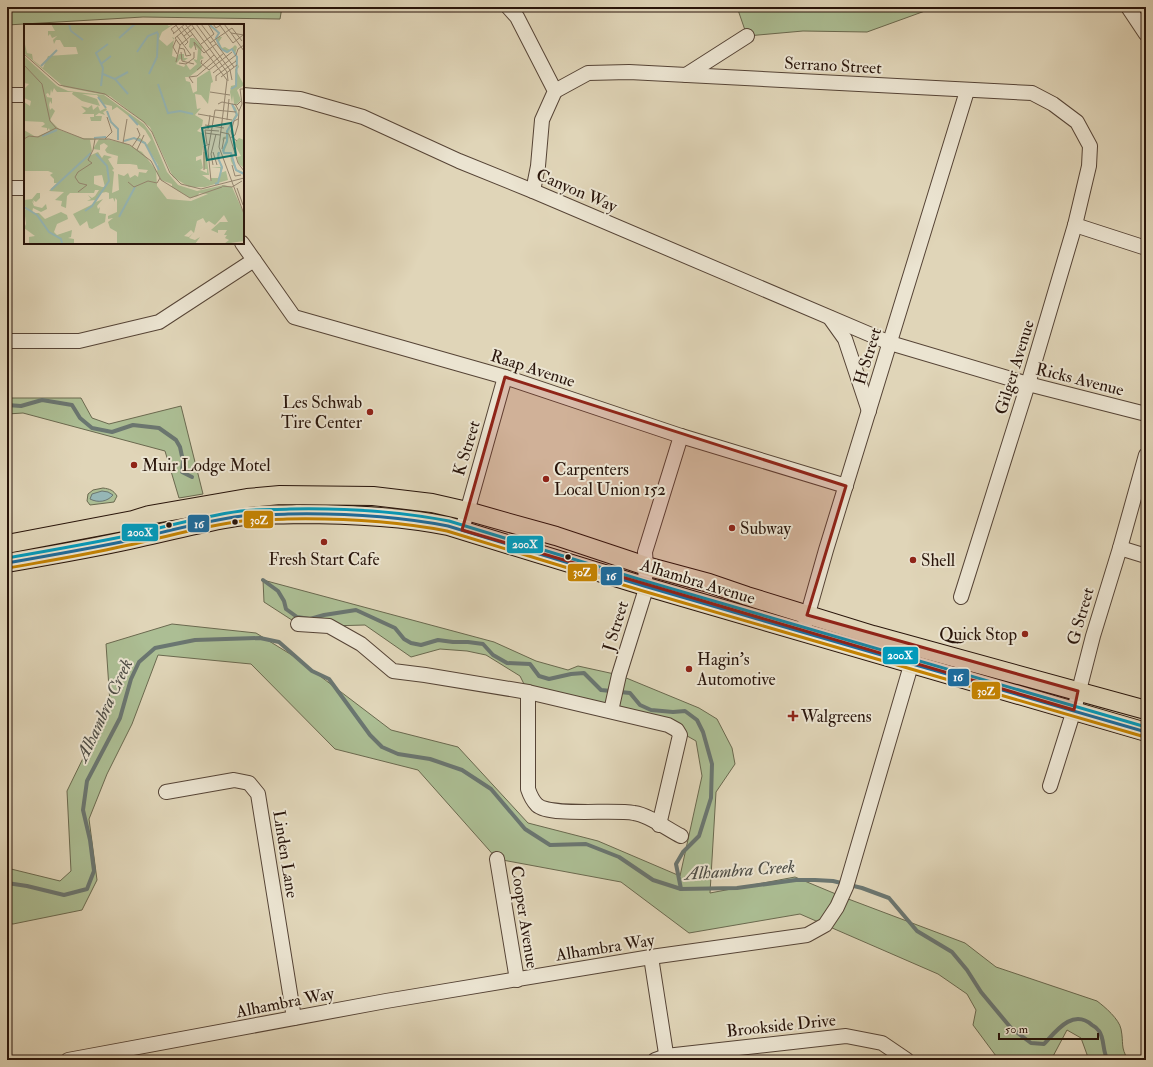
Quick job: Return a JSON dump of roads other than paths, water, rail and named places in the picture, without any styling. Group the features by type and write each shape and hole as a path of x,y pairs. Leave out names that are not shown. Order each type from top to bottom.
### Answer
{"main road":[{"name":"Alhambra Avenue","path":"7,544 165,512 247,498 280,495 373,496 432,503 467,511 556,536 646,566 709,583 805,623"},
{"name":"Alhambra Avenue","path":"7,564 236,517 314,514 364,515 423,521 462,530 644,586 805,623 914,655 1074,710 1146,732"},
{"name":"Alhambra Avenue","path":"914,655 942,655 1146,710"}],"street":[{"path":"508,7 518,17 555,91 542,120 538,166 533,191"},
{"path":"1128,7 1146,34"},
{"path":"686,75 747,36"},
{"name":"Serrano Street","path":"555,91 588,73 629,72 967,91 1032,93 1054,104 1077,122 1090,146"},
{"name":"H Street","path":"805,623 967,91"},
{"path":"7,95 24,95"},
{"name":"Canyon Way","path":"244,95 300,99 363,118 459,161 890,343"},
{"name":"Gilger Avenue","path":"961,597 1028,384 1075,225 1088,166 1090,146"},
{"path":"7,188 24,188"},
{"path":"1075,225 1146,248"},
{"name":"Raap Avenue","path":"243,244 294,317 505,377 682,436 846,486"},
{"path":"7,341 79,341 159,322 254,260"},
{"path":"830,318 845,339 869,411"},
{"name":"Ricks Avenue","path":"890,343 1028,384 1146,414"},
{"name":"K Street","path":"462,530 505,377"},
{"name":"J Street","path":"612,704 619,675 644,595 646,566 645,552 682,436"},
{"name":"G Street","path":"1050,786 1074,710 1093,636 1146,455"},
{"path":"1120,548 1146,556"},
{"path":"298,624 329,626 361,644 393,671 612,704 668,725 677,730 680,735 659,824"},
{"name":"Alhambra Way","path":"68,1060 100,1057 386,1001 651,957 807,935 824,925 838,907 850,874 914,655"},
{"path":"528,692 528,789 531,798 537,806 547,809 572,812 635,813 681,836"},
{"name":"Linden Lane","path":"166,792 234,780 249,783 258,794 294,1018"},
{"name":"Cooper Avenue","path":"497,859 517,980"},
{"path":"651,957 663,1059"},
{"name":"Brookside Drive","path":"663,1059 846,1036 882,1043 907,1060"}],"water":[{"path":"102,491 113,495 102,501 90,499 92,494"}],"waterway":[{"path":"7,405 21,406 42,400 72,405 80,418 92,428 112,432 133,425 159,428 176,440 180,447 183,461 182,472 192,477"},
{"path":"263,580 278,591 284,601 286,609 297,617 310,619 324,615 356,610 395,628 404,639 411,643 421,645 438,640 483,644 493,655 507,663 530,664 539,676 549,679 571,674 584,673 601,690 630,693 640,705 651,710 673,712 685,711 697,720 703,732 712,764 711,798 699,836 683,852 676,864 681,889"},
{"name":"Alhambra Creek","path":"7,883 64,895 87,889 94,871 90,840 83,810 87,781 120,718 131,679 139,662 155,648 195,640 260,638 279,642 312,671 329,679 370,735 382,747 398,754 430,759 462,770 491,789 525,829 550,845 586,844 619,857 653,880 681,889 737,888 796,880 815,880 833,881 862,888 889,898 917,931 952,952 967,970 981,992 1011,1028 1031,1043 1044,1044 1065,1023 1078,1019 1085,1020 1096,1027 1101,1034 1108,1060"}],"place":[{"name":"Les Schwab Tire Center","path":"370,412"},
{"name":"Muir Lodge Motel","path":"134,465"},
{"name":"Carpenters Local Union 152","path":"546,479"},
{"name":"Subway","path":"732,528"},
{"name":"Fresh Start Cafe","path":"324,542"},
{"name":"Shell","path":"913,560"},
{"name":"Quick Stop","path":"1025,634"},
{"name":"Hagin's Automotive","path":"689,669"},
{"name":"Walgreens","path":"793,716"}]}
